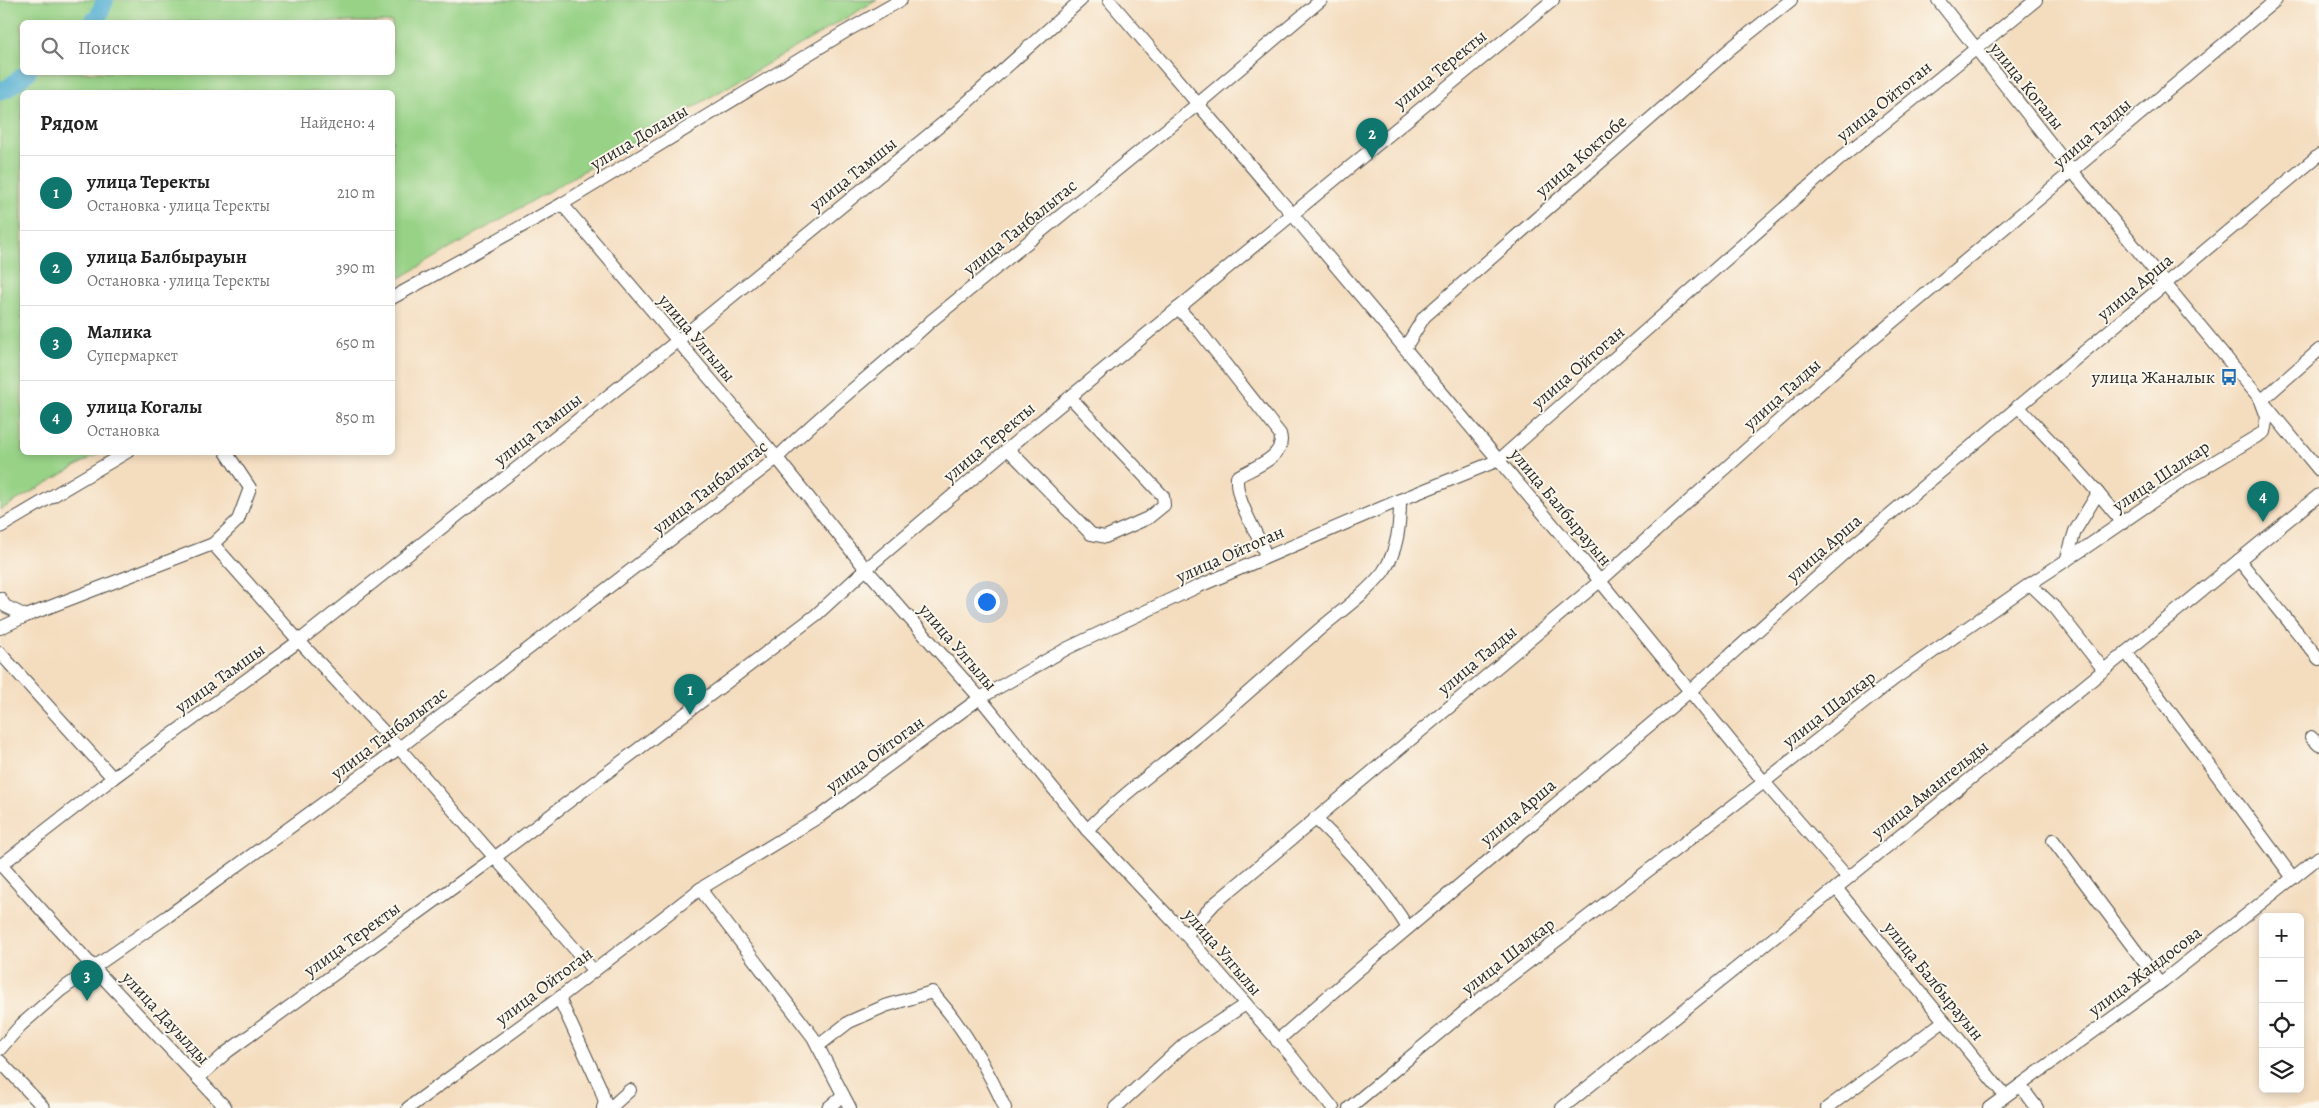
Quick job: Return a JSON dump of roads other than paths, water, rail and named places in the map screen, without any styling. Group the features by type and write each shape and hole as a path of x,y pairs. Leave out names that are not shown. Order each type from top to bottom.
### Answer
{"street":[{"name":"улица Доланы","path":"395,296 562,204 900,0"},
{"name":"улица Тамшы","path":"1,864 113,778 299,641 676,342 953,115 1081,0"},
{"name":"улица Балбырауын","path":"1109,0 1199,103 1600,581 1764,782 1848,878"},
{"name":"улица Танбалытас","path":"0,1049 22,1025 61,990 93,966 168,916 399,748 776,458 808,426 893,357 931,322 1199,103 1320,0"},
{"name":"улица Теректы","path":"198,1078 255,1031 494,858 816,615 866,569 1070,397 1553,0"},
{"name":"улица Коктобе","path":"1405,348 1424,317 1716,61 1790,0"},
{"name":"улица Когалы","path":"1938,0 2074,172 2319,470"},
{"name":"улица Ойтоган","path":"408,1108 558,998 700,890 820,816 980,698 1068,648 1266,556 1499,460 1841,158 2036,0"},
{"name":"улица Талды","path":"1186,935 1214,904 1600,581 1834,371 2074,172 2189,72 2276,0"},
{"name":"улица Арша","path":"1278,1041 1356,972 1689,692 1851,547 2018,406 2167,284 2319,154"},
{"name":"улица Улгылы","path":"562,204 676,342 776,458 866,569 980,698 1087,830 1186,935 1278,1041 1332,1108"},
{"path":"1178,308 1250,394 1280,434 1283,443 1280,452 1237,477 1236,484 1266,556"},
{"path":"2261,401 2319,350"},
{"path":"1008,449 1091,534 1105,538 1148,518 1164,505 1163,496 1070,397"},
{"name":"улица Шалкар","path":"1349,1108 1475,1003 1764,782 1894,679 2184,480 2264,432 2267,417 2261,401"},
{"path":"2018,406 2038,429 2075,465 2123,523"},
{"path":"0,526 122,455"},
{"path":"0,628 26,616 213,544 238,520 250,488 228,455"},
{"path":"2066,561 2075,531 2098,493"},
{"name":"улица Амангельды","path":"1562,1108 2319,495"},
{"path":"1087,830 1105,811 1144,777 1192,741 1317,631 1352,603 1383,571 1394,549 1400,524 1400,500"},
{"path":"213,544 299,641 399,748 594,971"},
{"path":"2239,560 2319,660"},
{"path":"2030,584 2056,609 2104,670"},
{"path":"0,598 5,606 26,616"},
{"path":"2126,652 2293,878"},
{"path":"0,653 113,778"},
{"path":"1315,818 1375,882 1396,908 1408,928"},
{"path":"2053,840 2160,983"},
{"name":"улица Жандосова","path":"1989,1108 2160,983 2319,857"},
{"name":"улица Дауылды","path":"1,864 93,966 226,1108"},
{"name":"улица Балбырауын","path":"1836,888 2005,1096"},
{"path":"700,890 813,1037 850,1108"},
{"path":"818,1046 849,1022 885,1006 932,992 953,1016 968,1039 988,1072 1005,1108"},
{"path":"558,998 600,1087 605,1102 603,1108"},
{"path":"1115,1108 1186,1043 1246,1004"},
{"path":"1827,1108 1944,1021"},
{"path":"0,1061 44,1108"},
{"path":"2020,1085 2037,1108"},
{"path":"610,1108 630,1090"},
{"path":"828,1108 843,1095"}],"waterway":[{"path":"95,20 98,18 105,0"},
{"path":"0,91 8,88 24,75"}],"place":[{"name":"улица Балбырауын","path":"1372,159"},
{"name":"улица Жаналык","path":"2229,377"},
{"name":"улица Когалы","path":"2263,522"},
{"name":"улица Теректы","path":"690,715"},
{"name":"Малика","path":"87,1001"}]}
